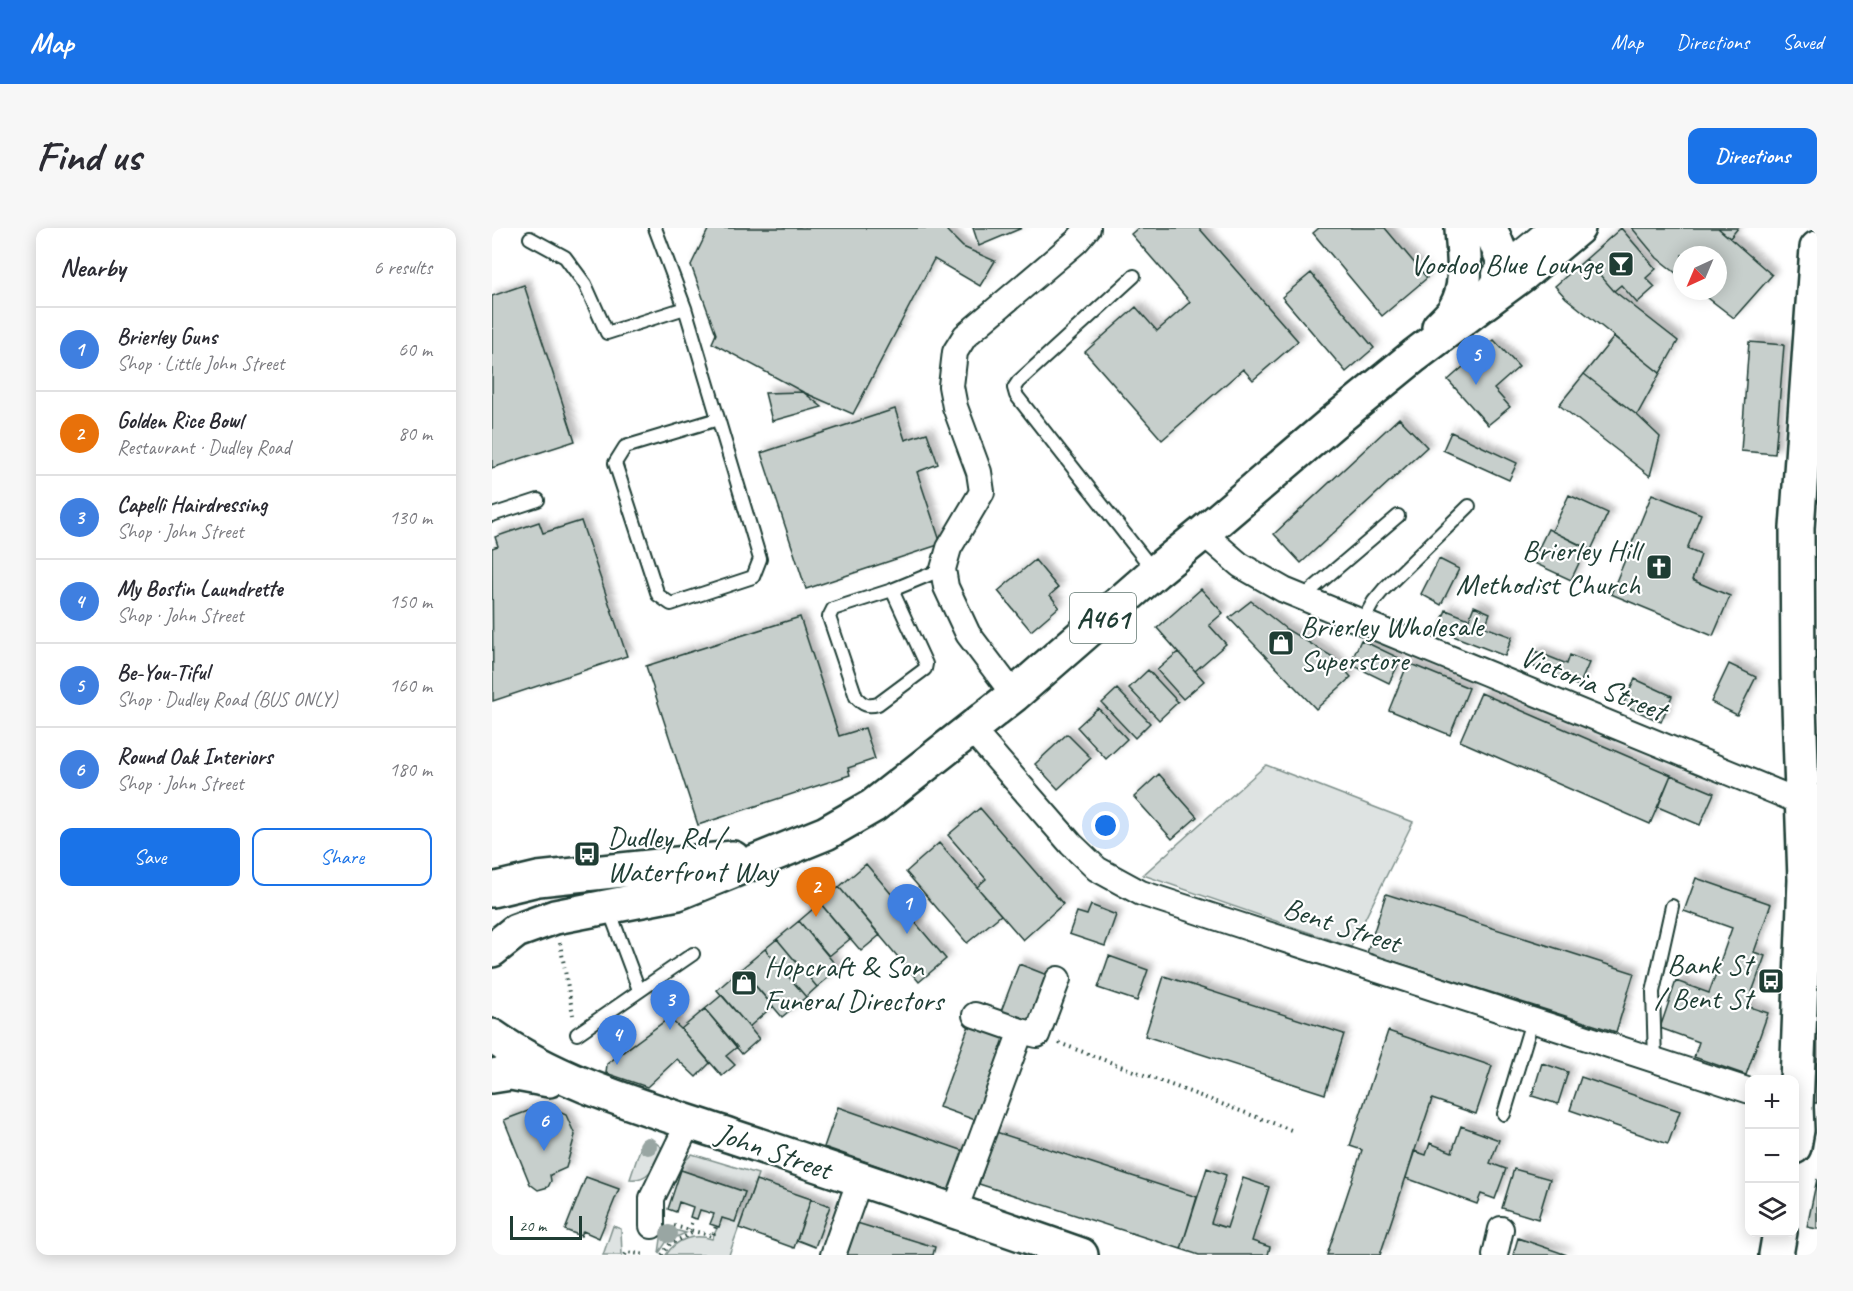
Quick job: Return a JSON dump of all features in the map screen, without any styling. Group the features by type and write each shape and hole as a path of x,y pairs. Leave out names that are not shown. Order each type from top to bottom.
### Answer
{"main road":[{"path":"1414,356 1455,310 1461,296 1465,273 1462,228"},
{"path":"1490,228 1504,262 1503,267"},
{"path":"1488,300 1578,228"},
{"path":"1800,1124 1804,880 1798,676 1797,528 1817,248"},
{"name":"A461","path":"492,950 516,931 555,917 678,893 774,852 826,833 873,806 1014,696 1155,572 1332,423 1414,356 1488,300 1501,279 1503,267"},
{"name":"A461","path":"492,890 538,879 677,865 774,852"},
{"name":"John Street","path":"492,1036 517,1054 586,1087 955,1210 1081,1255"},
{"name":"John Street","path":"492,1076 511,1073 586,1087"},
{"path":"1776,1255 1779,1237"}],"street":[{"path":"1014,696 968,634 946,586 943,569 949,548 982,492 979,472 951,386 955,352 975,325 1077,240 1088,228"},
{"path":"1455,310 1551,228"},
{"name":"Victoria Street","path":"1203,533 1240,565 1284,590 1803,803"},
{"name":"Bent Street","path":"972,730 1071,844 1097,869 1141,893 1745,1090"},
{"path":"955,1210 1029,1033 1058,979"},
{"path":"975,1015 1029,1033"},
{"name":"John Street","path":"647,1209 689,1122"},
{"name":"John Street","path":"833,1255 860,1179"},
{"path":"1495,1255 1502,1229"}],"lane":[{"path":"655,228 685,308 760,559 753,577 671,604 658,595 615,463 625,447 718,419"},
{"path":"530,238 565,257 585,284 608,333 685,308"},
{"path":"1134,276 1014,388 1016,395 1155,572"},
{"path":"492,515 538,500"},
{"path":"1362,622 1384,589 1469,506"},
{"path":"1303,597 1398,516"},
{"path":"892,590 926,664 925,669 878,704 870,706 863,704 856,697 829,617 830,613 833,609 892,590 943,569"},
{"path":"1655,1060 1653,992 1672,906"},
{"path":"608,907 639,990"},
{"path":"577,1034 693,954"},
{"path":"1504,1114 1533,1020"}],"path":[{"path":"555,917 577,1034"},
{"path":"1029,1033 1294,1131"},
{"path":"647,1209 695,1232 712,1236 716,1226"},
{"path":"689,1230 693,1218"},
{"path":"662,1255 670,1244 695,1232"},
{"path":"625,1255 627,1252 646,1255"}],"shaded area":[{"path":"1266,765 1413,822 1351,947 1143,875"},
{"path":"643,1140 656,1143 662,1148 648,1174 637,1179 630,1179"},
{"path":"692,1154 758,1174 729,1255 666,1255 680,1241 692,1237 712,1239 722,1218 745,1192 681,1170 684,1162"},
{"path":"613,1226 621,1229 622,1255 603,1255"},
{"path":"659,1226 686,1233 667,1241 659,1253 662,1232"}],"building":[{"path":"709,228 949,228 947,231 963,247 995,261 980,286 934,259 853,414 803,392 712,343 716,334 691,265"},
{"path":"973,228 1022,228 979,246"},
{"path":"1138,228 1199,228 1298,341 1253,380 1243,369 1162,440 1085,352 1136,307 1157,331 1190,302 1131,234"},
{"path":"1319,228 1385,228 1427,278 1382,316 1313,233"},
{"name":"Voodoo Blue Lounge","path":"1621,228 1656,269 1646,278 1655,287 1637,303 1621,285 1614,291 1586,259"},
{"path":"1632,228 1718,228 1772,275 1734,318 1711,300 1727,300 1727,246 1673,246 1673,271 1657,258"},
{"path":"1718,228 1738,228 1730,238"},
{"path":"1586,259 1614,291 1678,341 1660,373 1566,298 1555,286"},
{"path":"1311,273 1374,348 1346,372 1282,297"},
{"path":"524,285 575,441 492,468 492,296"},
{"path":"1614,337 1660,373 1637,415 1584,374"},
{"path":"1494,340 1519,367 1494,389 1510,407 1488,425 1448,380"},
{"path":"1749,342 1784,345 1775,454 1741,451"},
{"path":"1584,374 1637,415 1660,437 1650,476 1559,405"},
{"path":"803,392 822,407 772,421 765,393"},
{"path":"895,409 905,440 927,433 938,464 917,472 941,544 806,589 761,453"},
{"path":"1399,418 1427,447 1301,563 1274,534"},
{"path":"1451,432 1517,463 1509,480 1443,450"},
{"name":"Brierley Hill Methodist Church","path":"1652,494 1701,514 1687,549 1701,555 1692,580 1730,596 1713,636 1611,594"},
{"path":"1569,495 1608,513 1591,550 1552,531"},
{"path":"581,521 627,656 493,701 492,548 498,546 495,537 539,522 543,533"},
{"path":"1548,529 1586,548 1571,580 1532,562"},
{"path":"1439,559 1459,569 1441,605 1421,594"},
{"path":"1035,560 1058,588 1050,595 1059,607 1031,631 998,591"},
{"path":"1201,589 1223,613 1209,625 1226,644 1195,671 1157,628"},
{"name":"Brierley Wholesale Superstore","path":"1251,601 1286,629 1333,657 1351,677 1316,709 1229,618"},
{"path":"1474,606 1490,613 1485,627 1512,637 1505,656 1438,630 1446,610 1469,619"},
{"path":"800,617 839,736 865,728 875,759 848,768 850,775 698,825 646,666"},
{"path":"1361,640 1401,659 1389,683 1350,664"},
{"path":"1535,651 1567,664 1570,655 1589,663 1579,686 1530,665"},
{"path":"1178,652 1204,681 1183,699 1157,670"},
{"path":"1408,663 1469,688 1450,735 1389,710"},
{"path":"1729,664 1756,677 1737,715 1711,702"},
{"path":"1148,670 1178,702 1159,720 1129,688"},
{"path":"1635,679 1672,696 1661,722 1623,705"},
{"path":"1117,689 1150,723 1135,738 1102,703"},
{"path":"1481,693 1671,775 1650,824 1460,741"},
{"path":"1098,708 1127,739 1106,759 1077,727"},
{"path":"1067,734 1091,758 1058,789 1035,764"},
{"path":"1159,774 1197,817 1172,839 1134,797"},
{"path":"1671,775 1714,793 1700,825 1658,807"},
{"path":"980,808 1063,904 1023,940 977,887 986,879 948,835"},
{"path":"939,843 1001,915 967,943 906,872"},
{"path":"866,864 946,959 919,982 839,887"},
{"path":"1696,878 1771,904 1754,952 1765,956 1747,1006 1768,1013 1746,1075 1694,1057 1699,1042 1660,1028 1676,981 1709,993 1732,928 1684,911"},
{"path":"839,887 880,935 861,951 820,903"},
{"path":"1386,894 1634,973 1616,1032 1367,953"},
{"path":"820,903 850,939 829,956 799,921"},
{"path":"1091,905 1116,915 1105,946 1069,934 1077,912 1087,915"},
{"path":"799,921 839,969 817,987 777,939"},
{"path":"777,939 817,987 806,997 765,949"},
{"path":"765,949 806,997 782,1017 741,969"},
{"path":"1109,956 1148,970 1137,1001 1098,988"},
{"path":"1817,961 1817,1103 1808,1103"},
{"path":"1019,964 1052,977 1033,1026 1000,1014"},
{"path":"741,969 773,1006 749,1027 717,990"},
{"path":"1164,976 1344,1034 1325,1094 1145,1036"},
{"path":"722,995 759,1039 742,1054 705,1009"},
{"path":"705,1009 737,1047 726,1056 735,1065 722,1076 681,1029"},
{"path":"669,1018 710,1063 696,1077 677,1059 647,1087 606,1073 607,1064"},
{"path":"971,1020 1010,1035 978,1121 939,1107"},
{"path":"1388,1031 1492,1066 1476,1114 1432,1099 1380,1255 1327,1255 1362,1150 1350,1146"},
{"path":"1542,1063 1568,1072 1558,1104 1532,1096"},
{"path":"1581,1077 1680,1111 1668,1144 1570,1110"},
{"path":"544,1105 566,1115 575,1135 566,1168 550,1175 551,1181 548,1187 538,1190 530,1184 504,1120"},
{"path":"838,1107 970,1153 956,1193 824,1147"},
{"path":"1461,1126 1499,1140 1490,1163 1506,1169 1495,1199 1481,1194 1477,1204 1406,1178 1414,1151 1426,1155 1430,1143 1452,1152"},
{"path":"996,1132 1197,1197 1181,1249 979,1184"},
{"path":"1207,1168 1226,1175 1211,1223 1227,1228 1243,1178 1269,1187 1252,1241 1270,1247 1268,1255 1199,1255 1181,1249"},
{"path":"1514,1169 1550,1179 1538,1219 1502,1208"},
{"path":"681,1170 745,1192 735,1222 722,1218 719,1227 710,1224 714,1214 700,1210 697,1219 690,1217 693,1207 679,1202 676,1212 668,1209"},
{"path":"586,1177 619,1189 599,1238 583,1231 581,1236 565,1230"},
{"path":"1817,1179 1817,1229 1807,1227"},
{"path":"756,1180 811,1199 794,1248 739,1228"},
{"path":"811,1199 830,1206 815,1247 797,1240"},
{"path":"857,1223 935,1247 933,1255 847,1255"},
{"path":"1518,1238 1567,1255 1513,1255"}],"place":[{"name":"Voodoo Blue Lounge","path":"1621,264"},
{"name":"Be-You-Tiful","path":"1476,385"},
{"name":"Brierley Hill Methodist Church","path":"1659,567"},
{"name":"Brierley Wholesale Superstore","path":"1281,643"},
{"name":"Dudley Rd / Waterfront Way","path":"587,854"},
{"name":"Golden Rice Bowl","path":"816,917"},
{"name":"Brierley Guns","path":"907,934"},
{"name":"Bank St / Bent St","path":"1771,981"},
{"name":"Hopcraft & Son Funeral Directors","path":"744,983"},
{"name":"Capelli Hairdressing","path":"670,1030"},
{"name":"My Bostin Laundrette","path":"617,1065"},
{"name":"Round Oak Interiors","path":"544,1151"}]}
